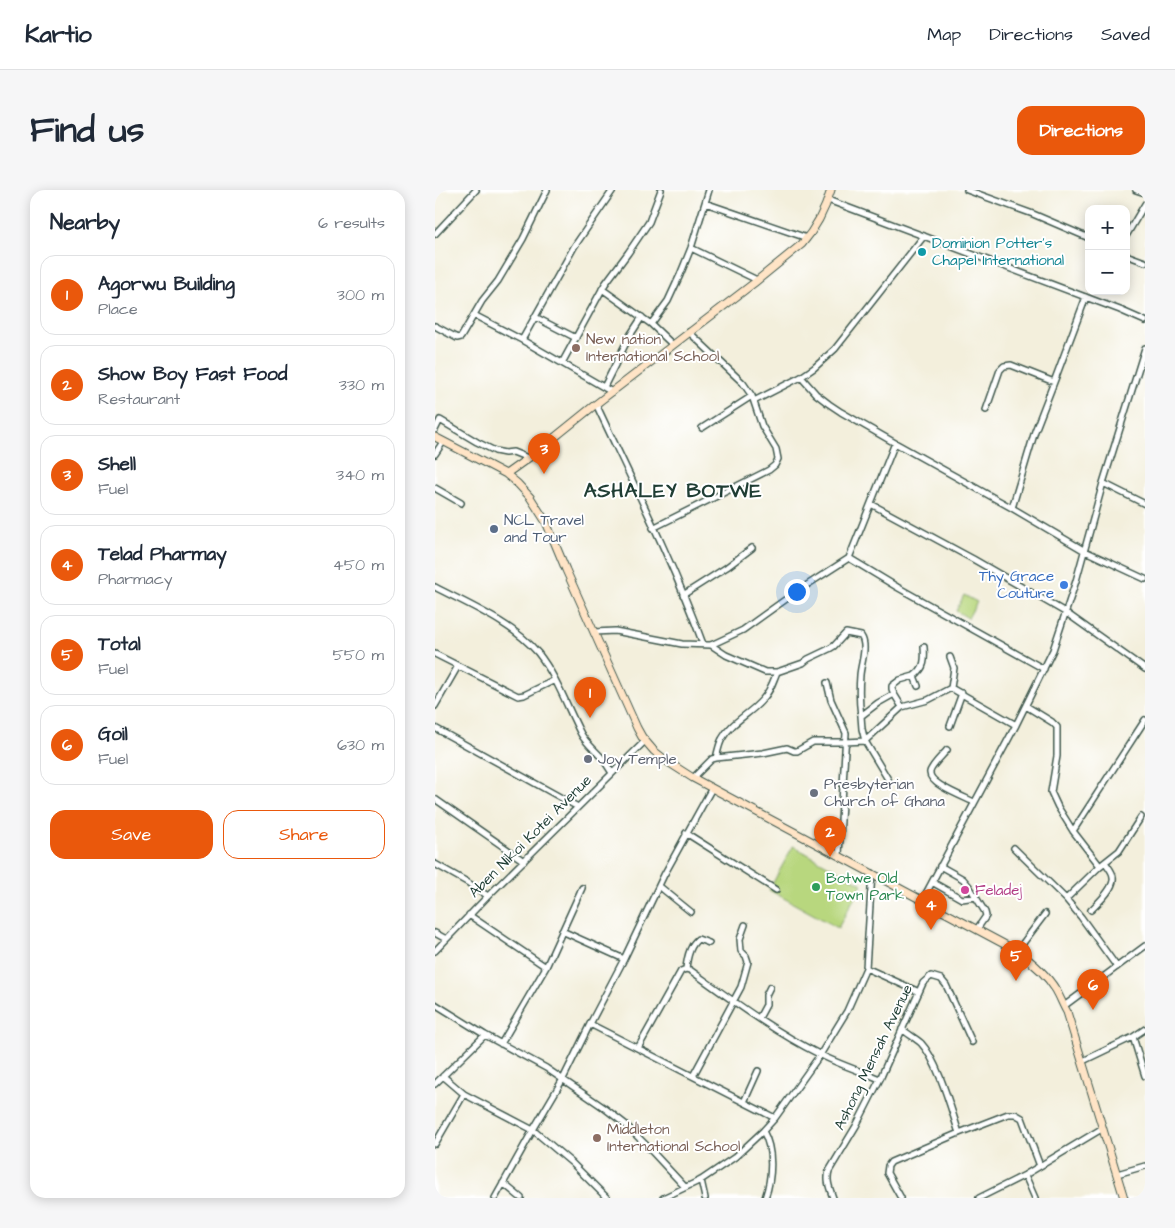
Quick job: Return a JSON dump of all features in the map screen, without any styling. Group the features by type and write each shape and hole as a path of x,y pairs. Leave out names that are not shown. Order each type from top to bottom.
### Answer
{"main road":[{"path":"505,474 802,244 818,221 828,200 830,190"},
{"path":"435,437 505,474 526,492 545,522 637,728 645,741 659,756 693,778 1017,951 1027,958 1048,979 1056,989 1071,1022 1125,1198"}],"street":[{"path":"435,234 476,190"},
{"path":"435,326 457,338 461,337 482,301 498,281 523,239 547,190"},
{"path":"522,340 574,247 613,190"},
{"path":"562,363 602,289 649,222 661,190"},
{"path":"651,324 668,301 691,248 709,190"},
{"path":"967,190 1033,214 1085,236"},
{"path":"1136,190 1145,193"},
{"path":"828,200 1145,321"},
{"path":"705,203 807,238"},
{"path":"1130,229 1145,204"},
{"path":"702,428 753,399 801,377 814,368 835,349 924,236"},
{"path":"691,248 757,280"},
{"path":"1130,256 1145,262"},
{"path":"602,289 651,324 673,345"},
{"path":"1012,508 1035,430 1086,297"},
{"path":"474,315 522,340 612,392"},
{"path":"535,317 576,338"},
{"path":"604,387 629,337 642,318"},
{"path":"653,528 769,470 778,459 776,449 762,426 753,399 743,383 689,332"},
{"path":"922,901 1017,725 1059,634 1145,348"},
{"path":"986,410 1000,370 1004,366 1011,365 1055,382"},
{"path":"801,377 816,394 829,404 895,443 1085,551 1145,579"},
{"path":"596,404 683,595 703,644"},
{"path":"435,430 441,420 495,451 513,452 528,458"},
{"path":"435,454 443,442"},
{"path":"711,645 743,630 796,592 849,558 895,443"},
{"path":"1103,483 1145,504"},
{"path":"435,488 461,503"},
{"path":"871,504 973,559 1065,612 1145,670"},
{"path":"683,595 727,567 752,548"},
{"path":"849,558 906,592 1044,668"},
{"path":"435,587 504,624 523,638 538,653 555,680 582,736 601,757 612,773"},
{"path":"594,632 615,631 683,644 711,645 726,655 765,672 777,672 803,663 834,646 846,633 861,636 863,641 859,706 862,730 865,741 889,781"},
{"path":"902,707 894,694 892,686 900,680 920,672 924,665 924,647"},
{"path":"435,654 518,696 525,695 555,680"},
{"path":"950,657 954,668 951,688"},
{"path":"435,706 458,666"},
{"path":"716,758 723,736 763,700 771,689 777,672"},
{"path":"914,676 918,686"},
{"path":"827,683 831,700 845,733 839,855"},
{"path":"951,688 1017,725"},
{"path":"693,778 712,759 716,758 763,753 787,748 797,751 813,742 865,741 902,707 928,700 951,688"},
{"path":"861,716 894,694"},
{"path":"950,726 962,694"},
{"path":"1026,706 1057,727 1057,756 1051,792 1073,832 1113,875 1113,880 1106,896 1091,910"},
{"path":"1073,832 1145,720"},
{"path":"435,728 578,807"},
{"name":"Aben Nikoi Kotei Avenue","path":"435,950 645,741"},
{"path":"947,750 932,768 930,772 931,777 936,784 974,802"},
{"path":"495,1198 563,1079 686,833 712,788"},
{"path":"435,799 524,861"},
{"path":"1065,899 1119,851 1141,817"},
{"path":"686,833 776,890"},
{"path":"1014,848 1081,916 1117,967"},
{"path":"435,864 488,896"},
{"path":"940,866 963,879 986,914 977,929"},
{"path":"663,1198 701,1180 735,1157 775,1118 821,1055 847,1011 866,968 872,873"},
{"path":"932,882 962,899 976,897"},
{"path":"659,886 691,912"},
{"path":"501,1044 546,967 581,888"},
{"path":"1017,951 1045,914"},
{"path":"469,915 546,967"},
{"path":"693,1076 741,987 748,962 746,956 741,951 740,945 740,938 745,925"},
{"path":"562,931 624,959"},
{"path":"435,933 446,939"},
{"path":"638,1048 681,971 685,968 695,941 698,939 709,943"},
{"path":"1064,1006 1145,946"},
{"path":"685,968 788,1037 821,1055 879,1079"},
{"path":"866,968 919,992"},
{"name":"Ashong Mensah Avenue","path":"833,1198 828,1184 827,1177 829,1172 856,1126 923,983 931,976 941,978 946,985 972,1042"},
{"path":"759,1018 766,1006 765,995 770,987"},
{"path":"435,1004 485,1035 546,1068 603,1107 625,1124 685,1187"},
{"path":"589,1024 775,1118"},
{"path":"902,1029 921,1043 931,1059 959,1133"},
{"path":"1083,1061 1133,1037 1145,1029"},
{"path":"435,1084 485,1035"},
{"path":"1133,1037 1145,1076"},
{"path":"743,1102 758,1071"},
{"path":"443,1076 464,1094 533,1130 572,1163 607,1198"},
{"path":"435,1144 464,1094"},
{"path":"901,1198 887,1174 888,1166 891,1162 1008,1114 1015,1114 1022,1118 1040,1166"},
{"path":"979,1198 1025,1175 1103,1128"},
{"path":"763,1131 769,1144 770,1163 768,1189 765,1198"},
{"path":"1117,1174 1145,1166"},
{"path":"1025,1175 1035,1198"},
{"path":"701,1180 705,1198"},
{"path":"503,1183 521,1198"}],"green space":[{"path":"964,595 977,602 968,618 956,611"},
{"name":"Botwe Old Town Park","path":"793,846 862,884 838,928 769,890"}],"place":[{"name":"Dominion Potter's Chapel International","path":"922,252"},
{"name":"New nation International School","path":"576,348"},
{"name":"Shell","path":"544,474"},
{"name":"NCL Travel and Tour","path":"494,529"},
{"name":"Thy Grace Couture","path":"1064,585"},
{"name":"Agorwu Building","path":"590,718"},
{"name":"Joy Temple","path":"588,759"},
{"name":"Presbyterian Church of Ghana","path":"814,793"},
{"name":"Show Boy Fast Food","path":"830,857"},
{"name":"Botwe Old Town Park","path":"816,887"},
{"name":"Feladej","path":"965,890"},
{"name":"Telad Pharmay","path":"931,930"},
{"name":"Total","path":"1016,981"},
{"name":"Goil","path":"1093,1010"},
{"name":"Middleton International School","path":"597,1138"}],"district":[{"name":"ASHALEY BOTWE","path":"673,490"}]}
